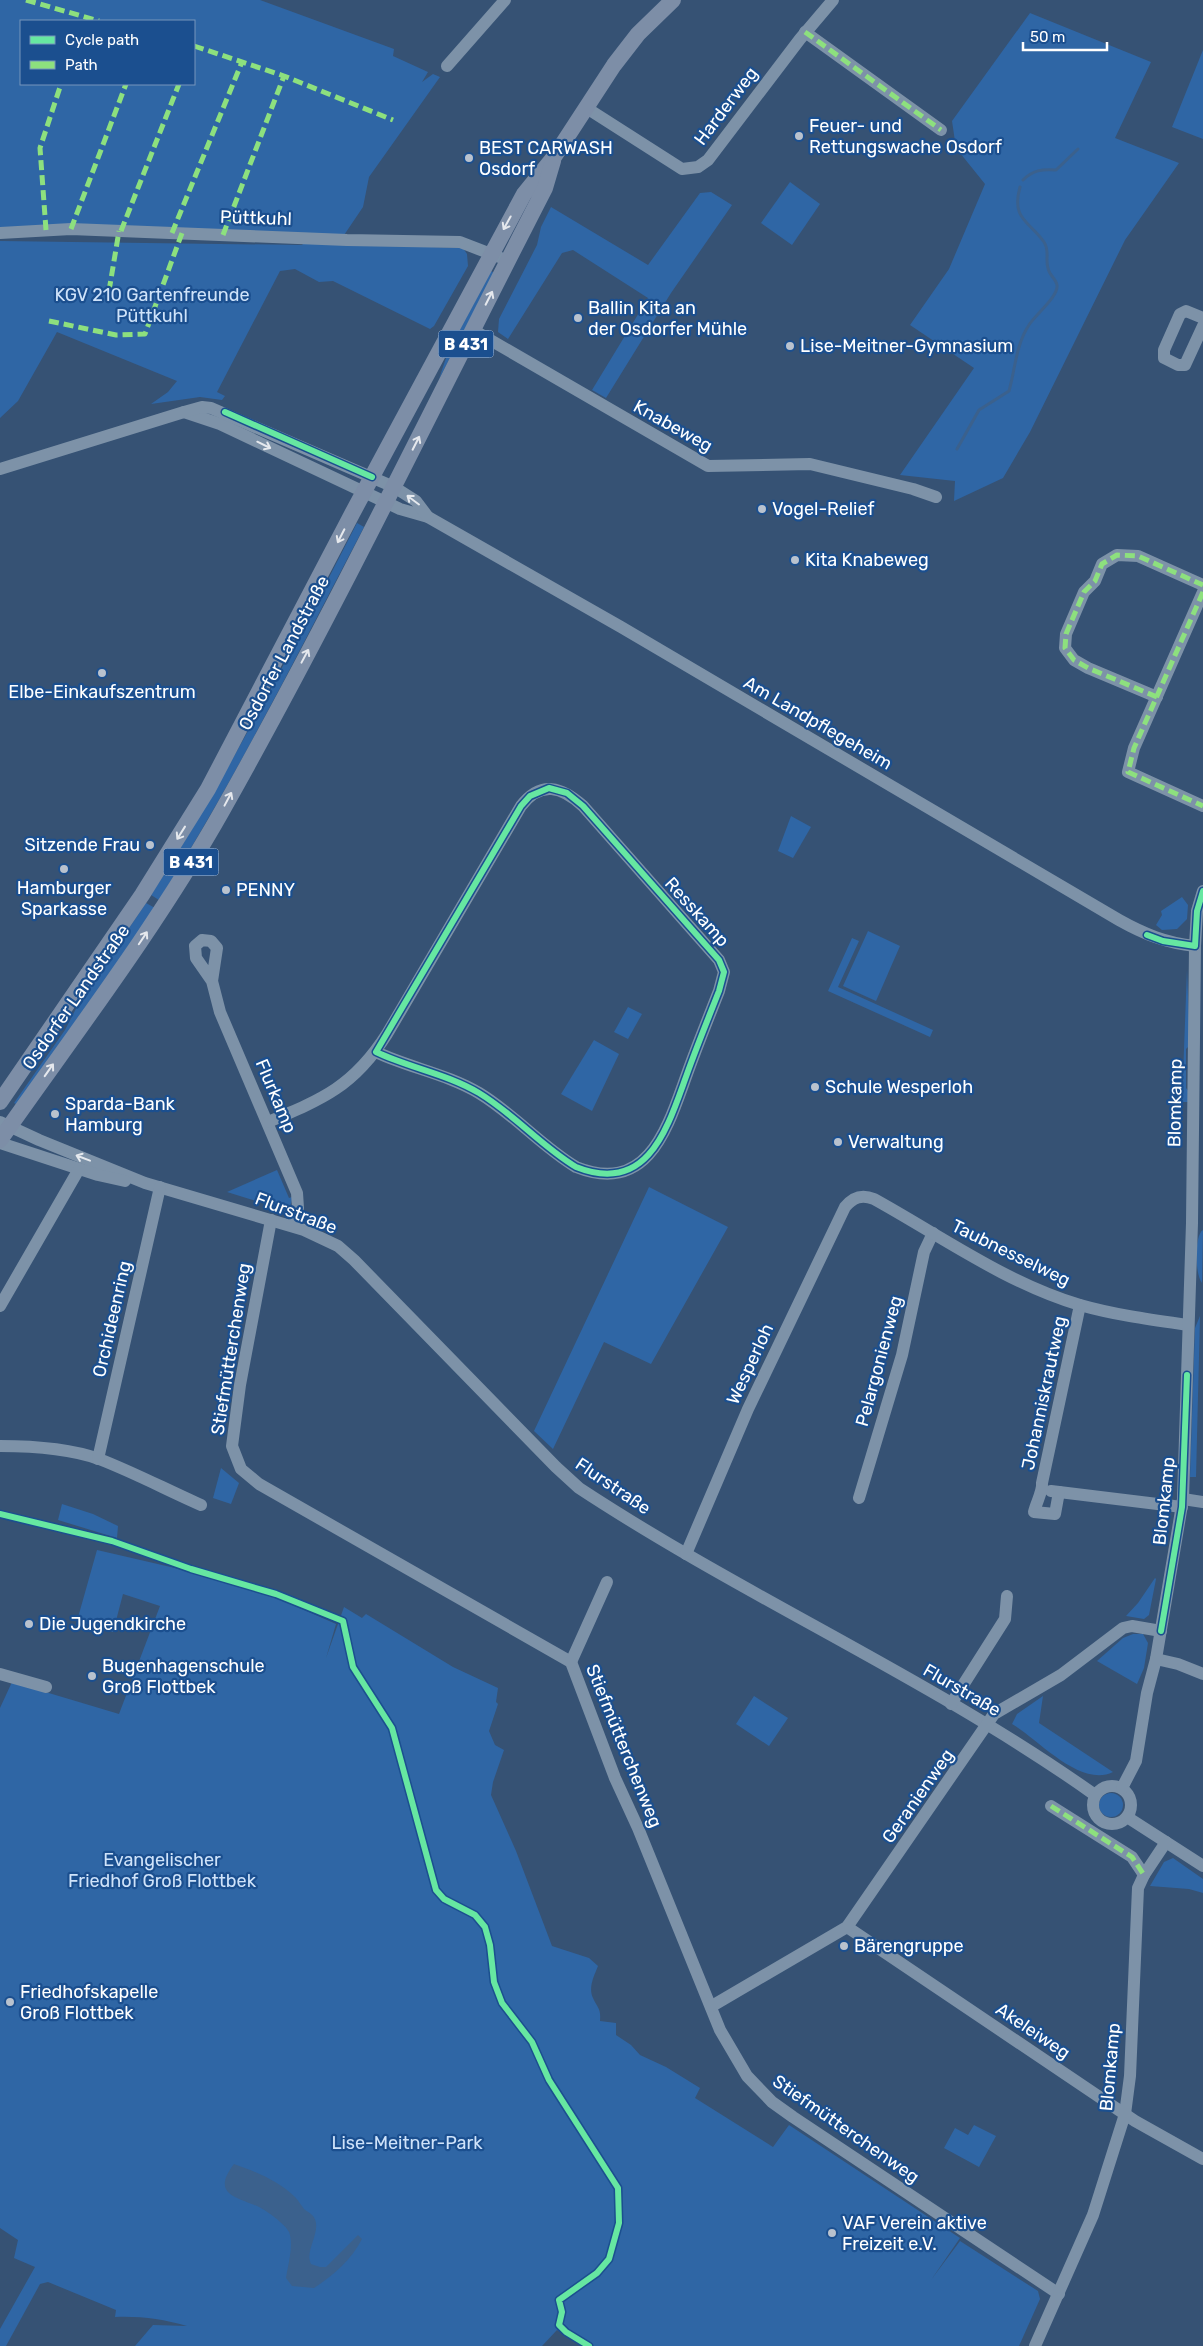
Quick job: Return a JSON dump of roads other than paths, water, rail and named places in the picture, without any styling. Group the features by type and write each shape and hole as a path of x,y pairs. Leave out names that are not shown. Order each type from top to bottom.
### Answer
{"main road":[{"name":"Osdorfer Landstraße","path":"638,34 656,0"},
{"name":"Osdorfer Landstraße","path":"0,1102 142,895 190,819 258,696 363,492 492,254 504,227 530,185 554,157 614,65 638,34 673,0"},
{"name":"Osdorfer Landstraße","path":"0,1142 5,1124 135,949 222,812 386,503 545,188 554,157"}],"street":[{"path":"447,66 505,0"},
{"name":"Harderweg","path":"585,107 682,169 698,168 708,160 805,32 833,0"},
{"path":"805,32 941,130"},
{"name":"Püttkuhl","path":"0,233 71,229 348,240 452,241 473,245 508,261"},
{"path":"1203,318 1186,311 1180,314 1164,350 1164,358 1178,366 1185,365 1203,326"},
{"name":"Knabeweg","path":"473,330 708,466 810,464 913,489 936,497"},
{"name":"Am Landpflegeheim","path":"0,469 202,407 218,410 394,486 416,501 428,517"},
{"name":"Am Landpflegeheim","path":"184,412 220,424 411,514 428,517 621,627 1146,935 1163,941 1195,946"},
{"path":"1157,697 1088,668 1074,660 1065,648 1066,634 1084,592 1095,581 1102,564 1116,555 1138,556 1203,585"},
{"path":"1203,592 1134,748 1128,772 1203,806"},
{"name":"Resskamp","path":"268,1122 314,1103 338,1089 352,1078 376,1052 521,806 530,796 549,788 567,793 583,806 701,939 722,966 723,978 719,991 662,1137 642,1162 614,1173 589,1172 576,1167 477,1092 446,1077 376,1052"},
{"name":"Blomkamp","path":"1122,1788 1136,1761 1183,1503 1192,1223 1195,946 1197,911 1203,890"},
{"name":"Flurkamp","path":"212,981 220,1012 297,1193 298,1208 293,1226"},
{"name":"Flurstraße","path":"5,1124 39,1140 145,1183 293,1226 328,1240 354,1260 566,1477 590,1494 750,1592 987,1724 1095,1795"},
{"name":"Flurstraße","path":"0,1142 117,1180 145,1183"},
{"path":"0,1306 79,1169"},
{"name":"Orchideenring","path":"98,1459 160,1187"},
{"name":"Taubnesselweg","path":"857,1197 863,1196 874,1199 1028,1285 1080,1305 1188,1325"},
{"name":"Wesperloh","path":"686,1554 748,1409 845,1207 857,1197"},
{"name":"Stiefmütterchenweg","path":"271,1220 240,1385 232,1446 241,1469 259,1484 571,1662 615,1778 638,1828 712,2006 720,2030 747,2076 772,2102 1058,2294"},
{"name":"Pelargonienweg","path":"859,1498 902,1354 924,1252 932,1233"},
{"name":"Johanniskrautweg","path":"1059,1492 1055,1514 1034,1512 1038,1497 1043,1488 1042,1483 1080,1305"},
{"path":"0,1446 33,1446 69,1451 98,1459 201,1505"},
{"name":"Johanniskrautweg","path":"1043,1488 1059,1492 1183,1503 1203,1502"},
{"path":"571,1662 608,1582"},
{"path":"951,1704 1005,1619 1007,1596"},
{"name":"Geranienweg","path":"712,2006 847,1927 994,1714 1061,1675 1123,1628 1132,1626 1161,1631"},
{"path":"1156,1659 1178,1664 1203,1674"},
{"path":"0,1674 46,1686"},
{"path":"1109,1786 1122,1788 1130,1799 1131,1809 1127,1817 1115,1824 1101,1822 1093,1810 1095,1795 1101,1789 1109,1786"},
{"path":"1051,1806 1132,1857 1144,1875"},
{"path":"1127,1817 1203,1866"},
{"name":"Blomkamp","path":"1035,2346 1096,2206 1125,2114 1130,2076 1138,1888 1144,1875 1166,1842"},
{"name":"Akeleiweg","path":"847,1927 1125,2114 1203,2159"}],"waterway":[{"path":"1023,180 1030,174 1038,171 1056,170 1078,149"},
{"path":"957,449 979,410 1009,391 1021,340 1032,321 1051,300 1057,289 1057,285 1048,268 1046,245 1020,213 1018,206 1020,187"}],"place":[{"name":"Feuer- und Rettungswache Osdorf","path":"799,136"},
{"name":"BEST CARWASH Osdorf","path":"469,158"},
{"name":"Ballin Kita an der Osdorfer Mühle","path":"578,318"},
{"name":"Lise-Meitner-Gymnasium","path":"790,346"},
{"name":"Vogel-Relief","path":"762,509"},
{"name":"Kita Knabeweg","path":"795,560"},
{"name":"Elbe-Einkaufszentrum","path":"102,673"},
{"name":"Sitzende Frau","path":"150,845"},
{"name":"Hamburger Sparkasse","path":"64,869"},
{"name":"PENNY","path":"226,890"},
{"name":"Schule Wesperloh","path":"815,1087"},
{"name":"Sparda-Bank Hamburg","path":"55,1114"},
{"name":"Verwaltung","path":"838,1142"},
{"name":"Die Jugendkirche","path":"29,1624"},
{"name":"Bugenhagenschule Groß Flottbek","path":"92,1676"},
{"name":"Bärengruppe","path":"844,1946"},
{"name":"Friedhofskapelle Groß Flottbek","path":"10,2002"},
{"name":"VAF Verein aktive Freizeit e.V.","path":"832,2233"}],"park label":[{"name":"KGV 210 Gartenfreunde Püttkuhl","path":"152,305"},
{"name":"Evangelischer Friedhof Groß Flottbek","path":"162,1870"},
{"name":"Lise-Meitner-Park","path":"407,2143"}]}
